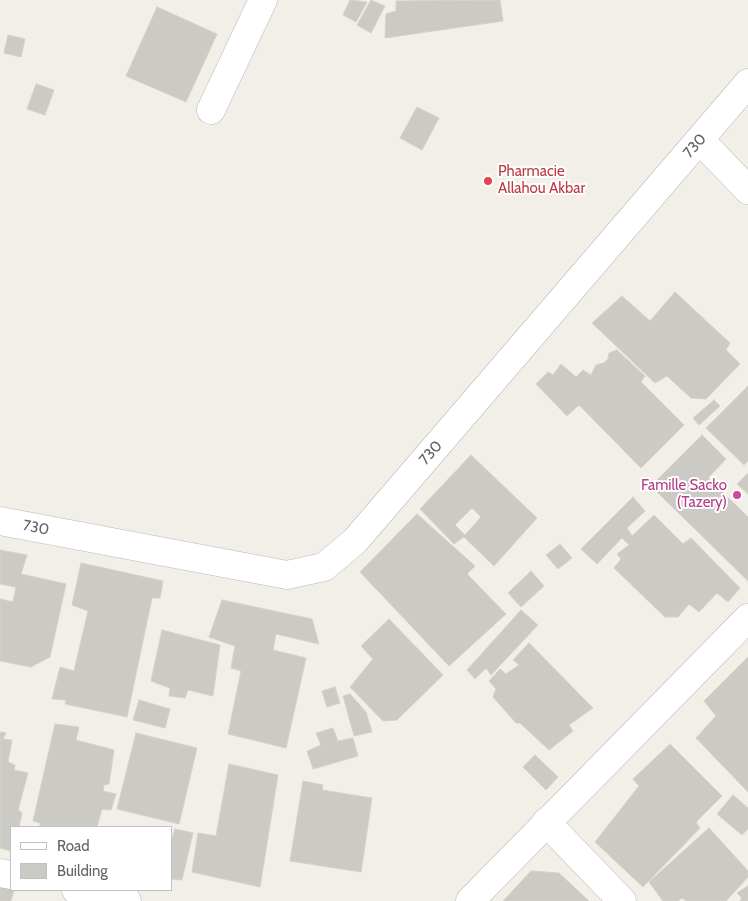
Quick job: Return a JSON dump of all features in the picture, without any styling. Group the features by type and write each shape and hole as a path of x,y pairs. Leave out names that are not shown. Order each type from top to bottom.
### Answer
{"street":[{"path":"211,110 263,0"},
{"name":"730","path":"0,521 287,575 324,567 355,541 748,84"},
{"path":"700,140 748,190"},
{"path":"470,901 748,618"},
{"path":"546,822 622,901"},
{"path":"81,891 127,901"}],"building":[{"path":"350,0 367,2 356,22 343,15"},
{"path":"371,0 385,6 371,33 357,25"},
{"path":"500,0 503,21 385,38 386,14 396,11 396,1"},
{"path":"157,7 217,34 186,102 126,76"},
{"path":"8,35 25,39 21,57 4,53"},
{"path":"36,84 54,90 45,115 27,109"},
{"path":"417,107 439,118 422,150 400,138"},
{"path":"675,292 730,343 726,350 740,364 706,399 691,398 667,376 655,383 592,323 622,296 650,321"},
{"path":"617,350 645,376 641,382 684,425 641,468 579,405 567,416 536,384 548,372 553,375 561,364 576,377 583,370 591,375 596,365 604,363 608,359 609,353"},
{"path":"748,386 748,461 744,465 706,428"},
{"path":"714,400 720,406 699,425 693,418"},
{"path":"702,435 726,459 708,478 748,517 748,581 651,486"},
{"path":"471,455 537,518 494,566 464,537 454,544 420,509","holes":["472,508 481,517 465,535 455,525"]},
{"path":"748,475 748,494 737,484"},
{"path":"633,497 645,511 627,528 632,536 654,515 683,544 691,538 740,588 728,602 717,593 699,612 689,604 678,617 665,617 614,568 621,559 617,554 629,545 622,538 597,564 581,549"},
{"path":"417,514 475,566 467,574 506,614 449,666 360,572"},
{"path":"560,544 572,558 558,569 546,555"},
{"path":"0,550 27,555 21,574 66,584 50,657 31,667 0,661 0,599 13,602 16,587 0,584"},
{"path":"81,563 163,581 160,598 152,598 127,717 65,704 66,700 52,699 60,667 74,671 88,611 72,605"},
{"path":"531,571 544,586 521,607 508,593"},
{"path":"222,600 312,619 319,644 276,634 273,650 306,658 286,748 228,734 241,671 231,668 235,646 209,637"},
{"path":"521,610 538,625 491,675 486,668 475,679 467,670"},
{"path":"389,619 443,675 397,720 383,721 350,687 373,659 361,646"},
{"path":"162,630 220,645 213,696 188,690 185,698 169,696 170,688 151,681"},
{"path":"529,643 593,708 569,725 573,731 549,750 520,723 516,723 493,697 496,689 489,681 500,669 506,674 519,665 513,660"},
{"path":"748,657 748,792 696,738 716,716 704,701"},
{"path":"335,687 340,703 327,707 322,691"},
{"path":"350,694 366,712 372,732 354,736 343,696"},
{"path":"139,700 170,709 165,728 133,720"},
{"path":"55,724 79,727 76,740 114,750 109,784 104,785 103,791 116,794 111,810 102,809 97,826 40,826 40,823 33,821"},
{"path":"333,728 338,741 353,738 358,756 313,769 307,751 321,745 316,733"},
{"path":"0,732 6,733 3,739 12,740 8,762 15,765 14,770 28,773 18,810 22,813 19,826 10,826 10,851 0,848"},
{"path":"136,733 197,748 179,824 117,809"},
{"path":"670,744 722,796 696,822 700,828 643,887 595,842 639,786 633,779"},
{"path":"535,755 558,777 546,790 523,767"},
{"path":"229,764 278,775 260,887 192,872 198,833 216,836"},
{"path":"303,781 323,785 322,790 372,798 361,872 290,861"},
{"path":"733,795 748,808 748,829 742,835 717,814"},
{"path":"709,828 748,871 748,877 726,901 686,901 682,898 678,901 663,901 649,882"},
{"path":"175,829 193,833 182,880 172,879 172,838"},
{"path":"531,871 559,873 589,901 503,901"},
{"path":"748,886 748,901 740,901 742,898 737,893"},
{"path":"0,887 14,891 11,901 0,901"}],"place":[{"name":"Pharmacie Allahou Akbar","path":"488,181"},
{"name":"Famille Sacko (Tazery)","path":"737,495"}]}
